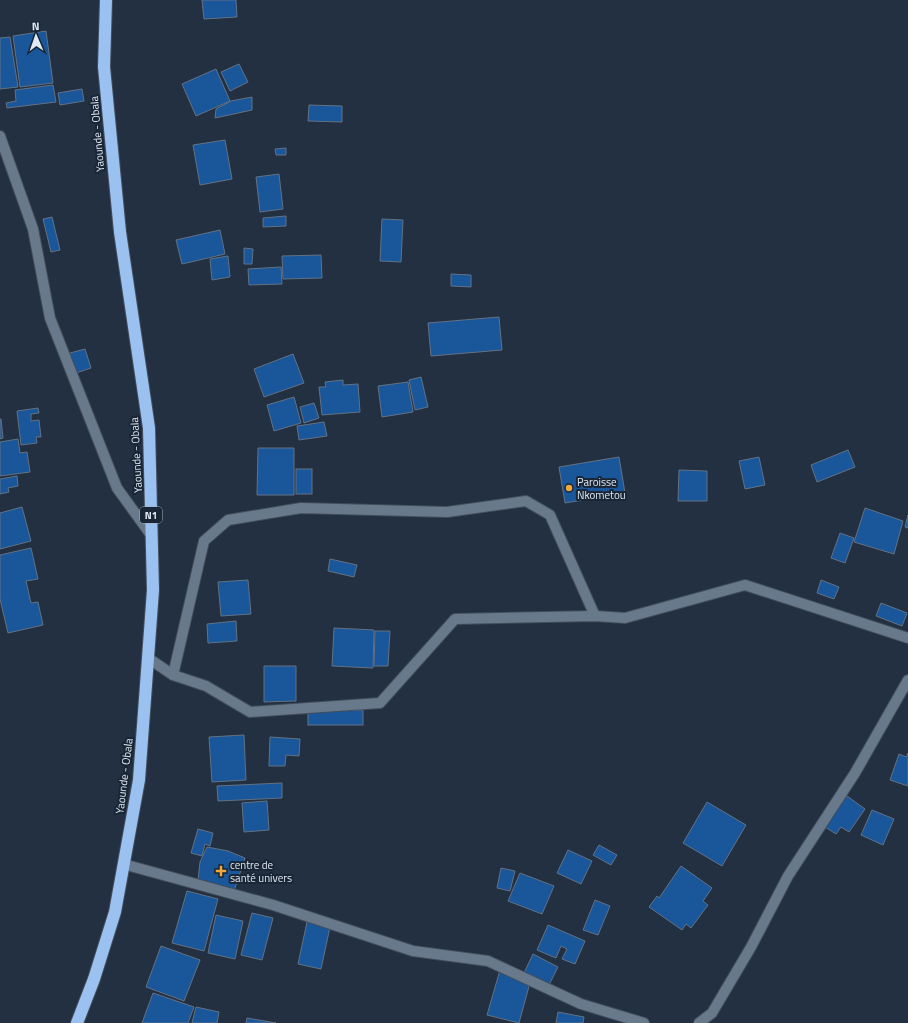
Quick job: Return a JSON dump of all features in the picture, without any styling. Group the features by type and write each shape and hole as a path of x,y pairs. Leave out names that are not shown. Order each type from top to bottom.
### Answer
{"highway":[{"name":"Yaounde - Obala","path":"77,1023 94,979 115,912 139,780 153,590 149,428 120,232 104,67 106,0"}],"street":[{"path":"0,136 33,229 50,318 118,488 151,535"},
{"path":"173,675 204,541 228,520 301,508 447,512 526,500 550,515 595,616"},
{"path":"148,658 173,675 206,686 250,712 380,703 455,620 595,616 625,618 745,585 908,638"},
{"path":"699,1023 712,1013 751,947 788,876 855,773 908,680"},
{"path":"124,864 274,905 413,950 488,961 581,1004 644,1023"}],"building":[{"path":"202,0 236,0 237,17 204,19"},
{"path":"46,31 53,83 20,87 13,36"},
{"path":"10,37 18,87 0,89 0,38"},
{"path":"239,64 248,82 230,91 221,72"},
{"path":"216,69 230,101 196,116 182,84"},
{"path":"53,85 56,102 7,108 6,103 16,101 15,90"},
{"path":"82,89 84,101 60,105 58,93"},
{"path":"252,97 252,110 215,118 216,109 231,101"},
{"path":"309,105 342,106 342,122 308,121"},
{"path":"225,140 232,179 200,185 193,145"},
{"path":"286,148 286,155 276,155 275,149"},
{"path":"279,174 283,209 260,212 256,177"},
{"path":"286,216 286,226 263,227 263,218"},
{"path":"52,217 60,250 51,252 43,219"},
{"path":"382,219 403,220 401,262 380,261"},
{"path":"220,230 225,254 182,264 176,240"},
{"path":"244,248 253,249 252,264 244,264"},
{"path":"321,255 322,278 283,279 282,256"},
{"path":"228,256 230,277 212,280 210,259"},
{"path":"281,267 282,284 249,285 248,269"},
{"path":"451,274 471,275 471,287 451,286"},
{"path":"499,317 502,350 431,356 428,323"},
{"path":"85,349 91,368 76,373 70,353"},
{"path":"293,354 304,383 264,397 254,369"},
{"path":"421,377 428,407 415,410 409,380"},
{"path":"343,380 343,385 358,384 360,412 322,415 319,387 326,387 325,382"},
{"path":"408,382 413,412 382,417 378,386"},
{"path":"294,397 301,423 274,431 267,405"},
{"path":"314,403 319,418 304,423 300,407"},
{"path":"38,408 39,413 31,414 31,421 39,420 41,437 36,437 37,443 21,445 17,411"},
{"path":"0,419 3,438 0,439"},
{"path":"324,422 327,436 299,440 297,426"},
{"path":"18,439 20,453 27,452 30,472 0,476 0,442"},
{"path":"258,448 294,448 294,495 257,495"},
{"path":"848,450 855,467 817,482 811,465"},
{"path":"619,457 625,493 565,503 559,467"},
{"path":"759,457 765,485 745,489 739,461"},
{"path":"296,469 312,469 312,494 296,494"},
{"path":"679,470 707,471 707,501 678,501"},
{"path":"17,476 18,486 8,488 9,492 0,494 0,479"},
{"path":"22,507 31,541 0,549 0,513"},
{"path":"865,508 903,521 894,554 854,542"},
{"path":"908,515 908,528 905,527"},
{"path":"840,533 854,538 845,563 831,558"},
{"path":"31,548 38,579 26,581 31,603 38,602 43,625 8,633 0,599 0,555"},
{"path":"330,559 357,565 354,577 328,571"},
{"path":"248,580 251,614 221,616 218,582"},
{"path":"821,580 839,587 834,599 817,593"},
{"path":"881,603 907,613 902,626 876,616"},
{"path":"236,621 237,641 208,643 207,624"},
{"path":"334,628 374,630 373,668 332,666"},
{"path":"375,631 390,631 388,666 374,666"},
{"path":"264,666 296,666 296,701 264,702"},
{"path":"308,710 363,710 363,725 308,725"},
{"path":"244,735 246,780 212,782 209,737"},
{"path":"270,737 300,739 299,756 286,755 285,766 269,766"},
{"path":"908,753 908,786 890,780 899,754 906,757"},
{"path":"282,783 282,798 218,801 217,786"},
{"path":"847,796 865,809 849,832 841,827 836,834 825,827"},
{"path":"267,801 269,830 244,832 242,803"},
{"path":"707,802 746,825 722,866 683,843"},
{"path":"872,810 894,819 883,845 861,835"},
{"path":"198,829 213,833 210,846 205,844 202,856 191,853"},
{"path":"599,845 617,855 611,865 593,855"},
{"path":"207,847 228,851 245,858 234,891 198,880 200,862"},
{"path":"568,850 592,861 581,884 557,873"},
{"path":"681,866 712,888 703,901 708,905 691,928 686,924 682,930 649,907 657,896 659,898"},
{"path":"501,868 515,871 510,891 497,888"},
{"path":"520,873 554,886 542,914 508,901"},
{"path":"187,891 218,899 204,951 172,943"},
{"path":"595,900 610,906 598,935 583,930"},
{"path":"252,913 273,918 262,960 241,955"},
{"path":"216,915 243,921 235,959 208,953"},
{"path":"307,922 330,927 321,969 298,964"},
{"path":"548,925 585,941 575,964 562,959 567,949 561,946 556,958 537,950"},
{"path":"161,946 200,960 184,1001 146,987"},
{"path":"533,954 558,967 549,985 524,973"},
{"path":"500,970 531,979 519,1023 487,1015"},
{"path":"153,993 194,1007 188,1023 142,1023"},
{"path":"196,1007 219,1012 217,1023 192,1023"},
{"path":"558,1012 584,1017 583,1023 556,1023"},
{"path":"247,1018 276,1023 246,1023"}],"place":[{"name":"Paroisse Nkometou","path":"569,488"},
{"name":"centre de santé univers","path":"221,871"}]}
